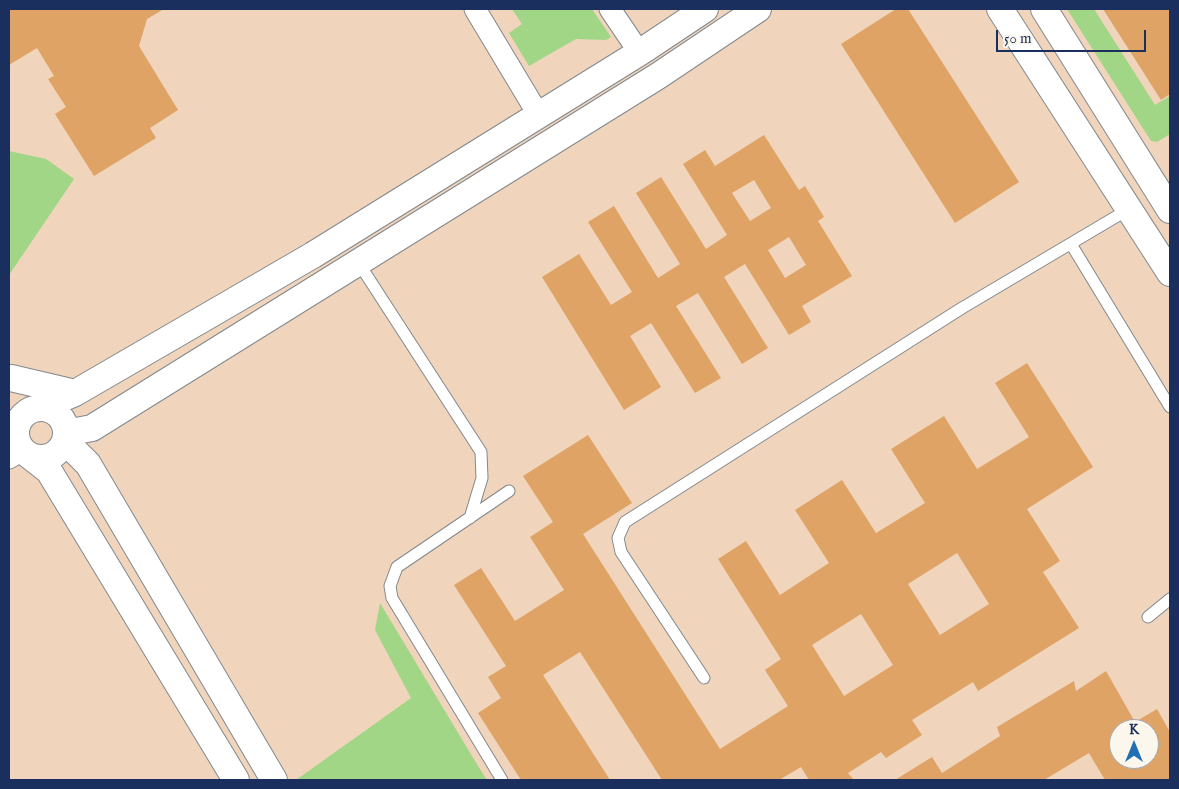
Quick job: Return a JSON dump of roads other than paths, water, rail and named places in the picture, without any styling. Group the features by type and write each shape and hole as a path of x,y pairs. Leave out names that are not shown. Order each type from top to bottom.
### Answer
{"street":[{"path":"475,9 538,114"},
{"path":"610,9 639,52"},
{"path":"236,780 49,471 17,447 17,424 27,411 76,393 313,255 705,9"},
{"path":"65,438 92,428 658,76 758,9"},
{"path":"1000,9 1170,273"},
{"path":"1044,9 1170,210"},
{"path":"10,376 76,393"},
{"path":"10,376 38,408 57,413 65,426 65,438 55,454 40,458 17,447"},
{"path":"88,464 92,428"},
{"path":"65,438 88,464 274,780"}],"lane":[{"path":"704,678 621,552 618,538 625,522 962,308 1129,209"},
{"path":"1071,244 1170,406"},
{"path":"358,262 481,452 482,478 470,518"},
{"path":"502,780 391,594 391,582 397,567 509,492"},
{"path":"1148,617 1170,599"}]}
